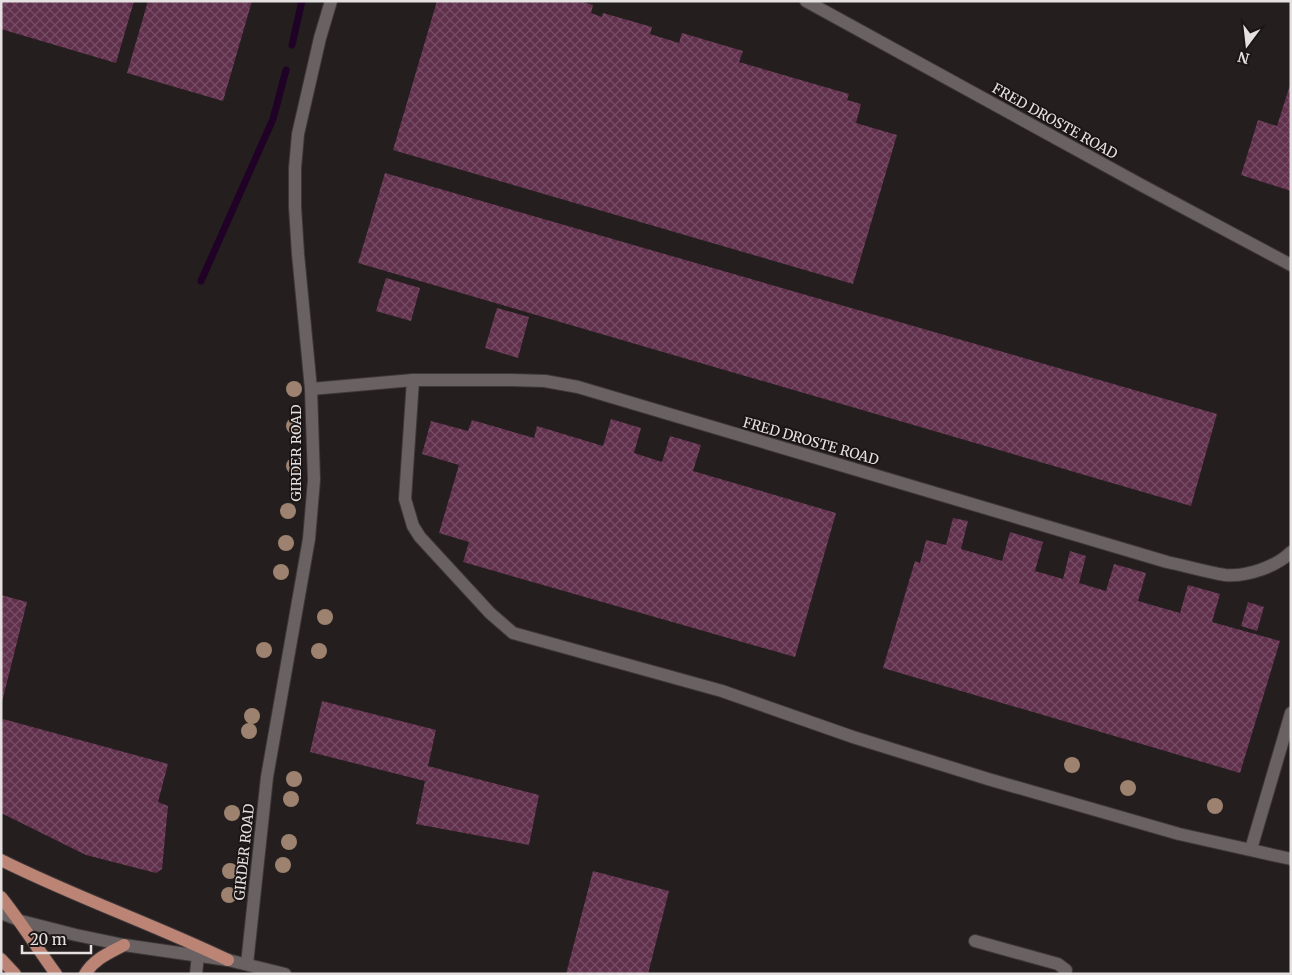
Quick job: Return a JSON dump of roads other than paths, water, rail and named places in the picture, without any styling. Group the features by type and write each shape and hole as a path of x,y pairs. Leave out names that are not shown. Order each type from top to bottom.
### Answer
{"main road":[{"path":"1,860 87,900 152,925 228,960"},
{"path":"1,897 20,921 56,974"},
{"path":"85,974 92,964 124,945"},
{"path":"1,959 15,974"}],"street":[{"name":"GIRDER ROAD","path":"247,964 267,777 309,539 314,480 311,389 298,254 294,168 298,134 320,38 331,1"},
{"name":"FRED DROSTE ROAD","path":"806,1 1135,182 1291,265"},
{"name":"FRED DROSTE ROAD","path":"311,389 413,380 545,381 578,387 1167,562 1226,575 1271,567 1291,552"},
{"path":"413,380 405,499 413,526 420,537 490,613 513,634 722,691 853,738 988,779 1180,834 1291,859"},
{"path":"1251,849 1291,714"},
{"path":"1,913 20,921 124,945 228,960 285,974"},
{"path":"975,941 1058,964 1066,970 1065,974"},
{"path":"196,974 198,955"}],"waterway":[{"path":"292,45 302,1"},
{"path":"201,281 273,119 286,70"}]}
